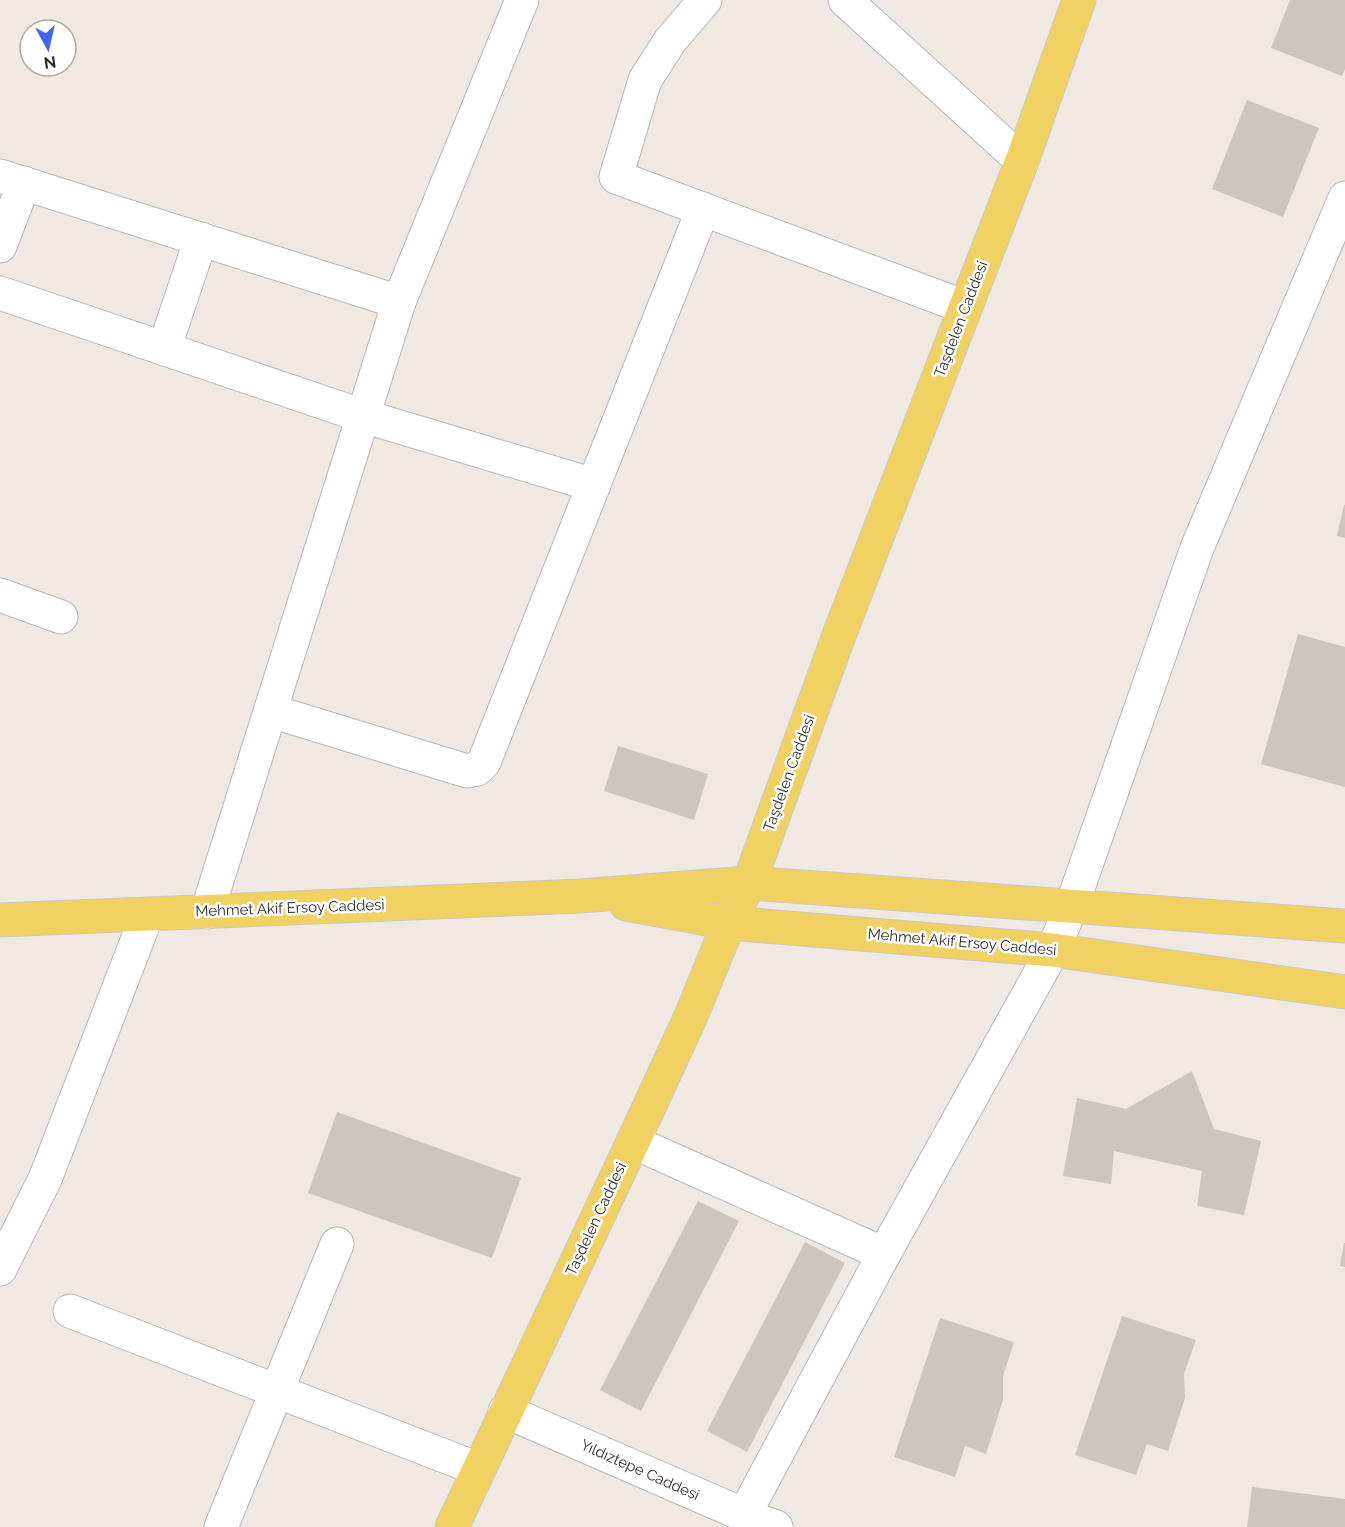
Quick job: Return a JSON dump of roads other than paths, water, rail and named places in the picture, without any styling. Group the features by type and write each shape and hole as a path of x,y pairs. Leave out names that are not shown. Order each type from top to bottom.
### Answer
{"main road":[{"name":"Taşdelen Caddesi","path":"452,1527 633,1142 691,1016 729,922 749,883 838,638 1022,161 1079,0"},
{"name":"Mehmet Akif Ersoy Caddesi","path":"0,920 580,896 749,883 1345,926"},
{"name":"Mehmet Akif Ersoy Caddesi","path":"580,896 729,922 1053,950 1345,992"}],"street":[{"path":"207,912 399,302 522,0"},
{"path":"705,0 670,41 645,80 616,177 965,307"},
{"path":"845,0 1022,161"},
{"path":"0,246 12,180 399,302"},
{"path":"744,1515 884,1254 1053,950 1072,905 1197,548 1345,198"},
{"path":"271,711 467,771 477,769 484,762 703,209"},
{"path":"164,349 201,239"},
{"path":"0,293 363,416 594,485"},
{"path":"0,595 60,617"},
{"path":"0,1269 45,1179 147,915"},
{"path":"633,1142 884,1254"},
{"path":"222,1527 337,1244"},
{"path":"70,1311 478,1469"},
{"name":"Yıldıztepe Caddesi","path":"505,1411 776,1527"}]}
